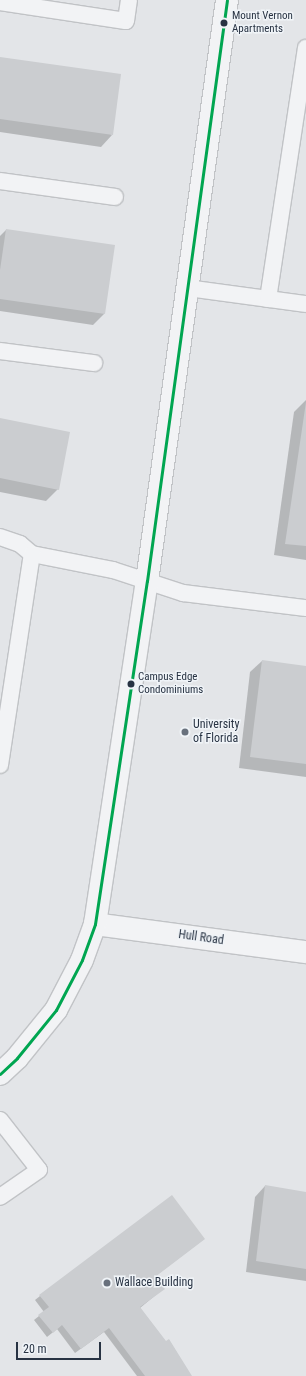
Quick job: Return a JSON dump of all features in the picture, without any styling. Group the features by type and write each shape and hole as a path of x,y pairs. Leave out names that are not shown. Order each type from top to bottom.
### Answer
{"street":[{"path":"0,1074 17,1058 56,1010 82,960 96,924 146,581 227,0"},
{"name":"Hull Road","path":"96,924 306,952"}],"lane":[{"path":"0,2 126,21 129,0"},
{"path":"268,299 306,48"},
{"path":"0,181 115,197"},
{"path":"187,288 306,304"},
{"path":"0,351 94,363"},
{"path":"0,538 20,544 32,554 113,570 183,593 306,608"},
{"path":"0,765 32,554"},
{"path":"0,1120 39,1170 0,1197"}],"building":[{"path":"0,57 121,74 113,135 0,119"},
{"path":"6,229 115,245 105,314 0,299 0,270"},
{"path":"306,402 306,546 285,544"},
{"path":"0,418 70,432 59,490 0,478"},
{"path":"262,660 306,666 306,764 250,757"},
{"path":"265,1185 306,1192 306,1269 256,1261"},
{"name":"Wallace Building","path":"172,1195 205,1239 155,1277 165,1289 140,1307 166,1341 169,1339 192,1376 145,1376 109,1328 81,1349 62,1325 53,1333 38,1315 49,1307 39,1295"}],"transit line":[{"path":"0,1074 17,1058 56,1010 82,960 95,924 147,581 227,0"}],"place":[{"name":"Mount Vernon Apartments","path":"224,23"},
{"name":"Campus Edge Condominiums","path":"131,684"},
{"name":"University of Florida","path":"185,732"},
{"name":"Wallace Building","path":"107,1283"}]}
